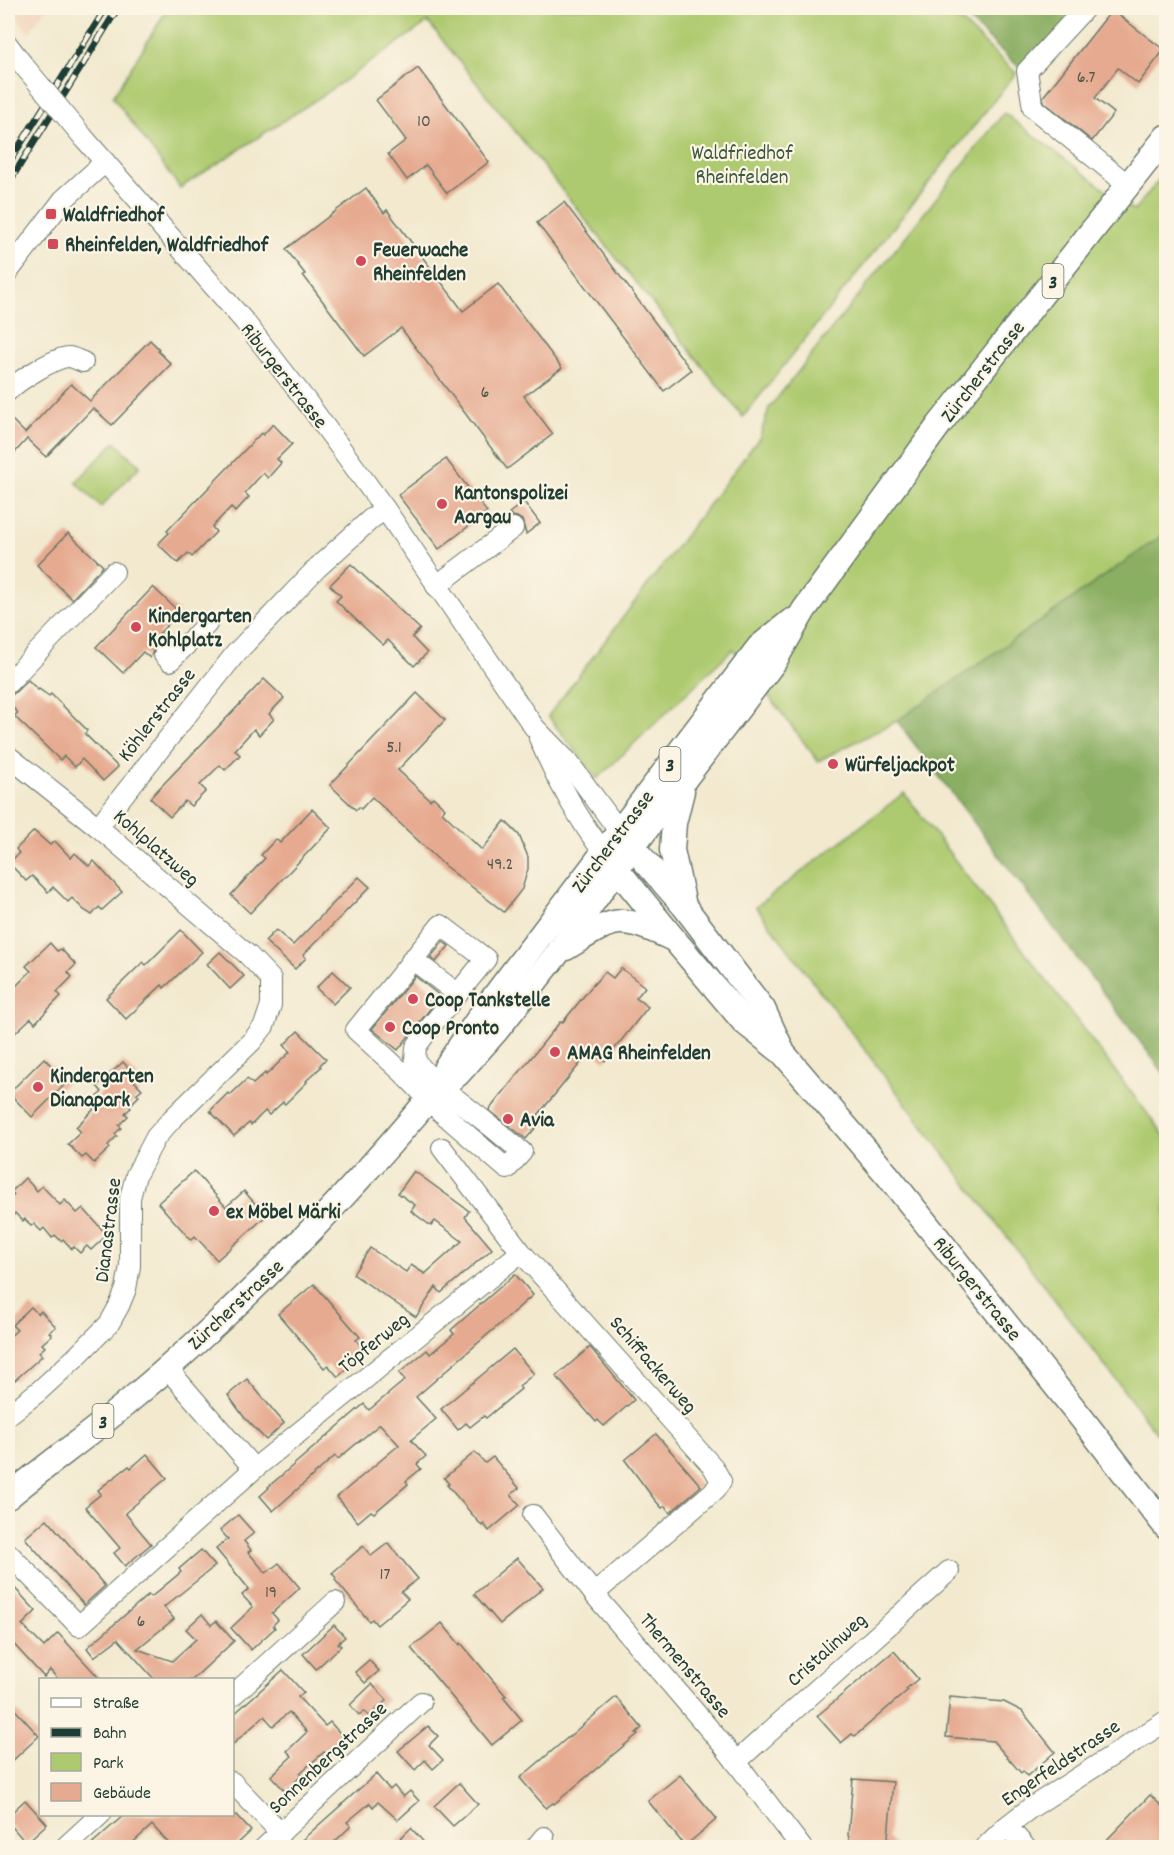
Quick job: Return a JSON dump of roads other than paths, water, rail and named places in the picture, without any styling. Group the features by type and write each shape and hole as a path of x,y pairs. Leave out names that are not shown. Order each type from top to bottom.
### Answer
{"main road":[{"name":"Zürcherstrasse","path":"625,839 686,780 774,662 804,610 939,425 1167,137"},
{"name":"Zürcherstrasse","path":"434,1093 446,1067 487,1006 610,860 759,647 804,610"},
{"path":"684,906 672,850 674,823 686,780"},
{"name":"Riburgerstrasse","path":"625,839 684,906 763,1009 783,1053"},
{"name":"Zürcherstrasse","path":"8,1497 122,1407 229,1312 336,1204 434,1093 458,1074 496,1031 557,954 610,860"},
{"name":"Riburgerstrasse","path":"610,860 744,1022 783,1053 889,1177 1167,1527"},
{"name":"Riburgerstrasse","path":"557,954 600,926 615,921 631,922 673,938"}],"street":[{"path":"1085,8 1027,71 1033,108 1128,185"},
{"name":"Riburgerstrasse","path":"8,45 84,138 244,321 308,402 385,509 534,727 569,763 625,839"},
{"path":"8,272 63,200 105,162"},
{"path":"8,391 18,381 52,363 69,357 83,363"},
{"name":"Köhlerstrasse","path":"98,827 236,653 317,568 385,509"},
{"path":"436,586 513,528"},
{"path":"8,683 114,572"},
{"path":"164,655 170,661 207,624"},
{"name":"Riburgerstrasse","path":"534,727 554,773 587,830 610,860"},
{"name":"Kohlplatzweg","path":"8,756 98,827 248,955 271,980"},
{"path":"441,925 486,959 416,1047 415,1060 434,1093 404,1074 356,1030 441,925"},
{"path":"412,959 458,994"},
{"name":"Dianastrasse","path":"8,1415 39,1391 109,1324 126,1288 130,1266 130,1198 136,1175 156,1137 252,1041 264,1026 271,1005 271,980"},
{"name":"Schiffackerweg","path":"442,1148 522,1252 713,1467 721,1481 715,1490 594,1594"},
{"name":"Töpferweg","path":"8,1553 79,1626 254,1469 522,1252"},
{"path":"166,1368 254,1469"},
{"name":"Thermenstrasse","path":"532,1515 594,1594 736,1762 802,1848"},
{"name":"Cristalinweg","path":"736,1762 949,1571"},
{"path":"234,1694 335,1602"},
{"name":"Sonnenbergstrasse","path":"264,1848 421,1702"},
{"name":"Engerfeldstrasse","path":"984,1848 1029,1809 1167,1721"},
{"path":"234,1784 281,1833"},
{"path":"64,1848 100,1816"},
{"path":"1007,1826 1026,1848"}],"railway":[{"path":"8,164 106,8"},
{"path":"8,184 118,8"}],"place":[{"name":"Waldfriedhof","path":"51,214"},
{"name":"Rheinfelden, Waldfriedhof","path":"53,244"},
{"name":"Feuerwache Rheinfelden","path":"361,261"},
{"name":"Kantonspolizei Aargau","path":"442,504"},
{"name":"Kindergarten Kohlplatz","path":"136,627"},
{"name":"Würfeljackpot","path":"833,764"},
{"name":"Coop Tankstelle","path":"413,999"},
{"name":"Coop Pronto","path":"390,1027"},
{"name":"AMAG Rheinfelden","path":"555,1052"},
{"name":"Kindergarten Dianapark","path":"38,1087"},
{"name":"Avia","path":"508,1119"},
{"name":"ex Möbel Märki","path":"214,1211"}],"park label":[{"name":"Waldfriedhof Rheinfelden","path":"742,164"}]}
